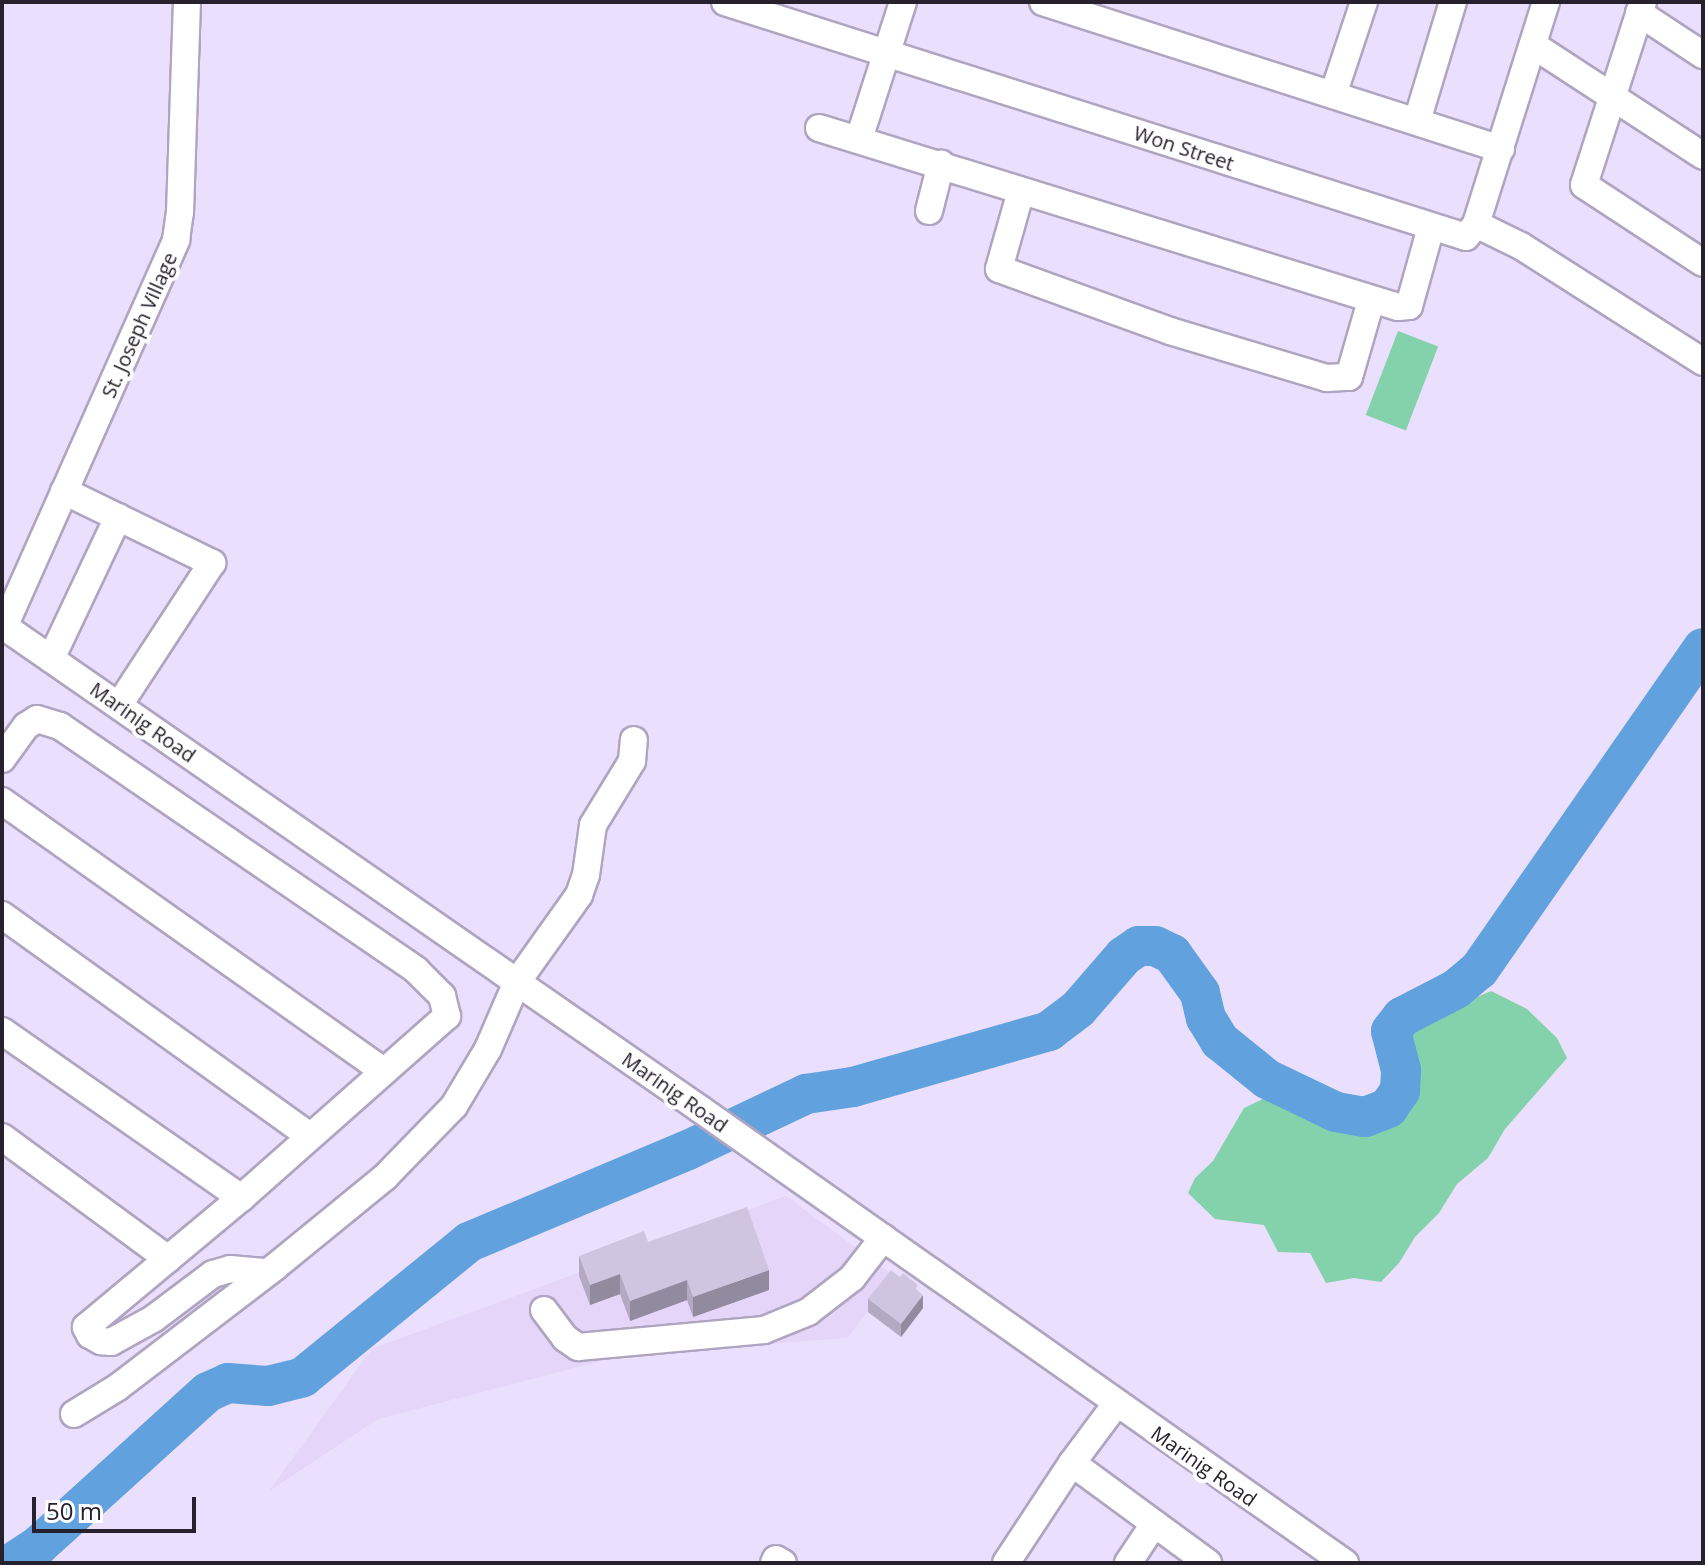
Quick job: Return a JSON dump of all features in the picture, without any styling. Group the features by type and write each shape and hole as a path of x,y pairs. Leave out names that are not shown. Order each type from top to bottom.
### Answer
{"street":[{"name":"St. Joseph Village","path":"3,626 176,240 180,212 187,2"},
{"name":"Won Street","path":"725,2 1431,227 1466,237 1476,224"},
{"path":"859,139 903,2"},
{"path":"1043,2 1501,149"},
{"path":"1333,95 1364,2"},
{"path":"1417,121 1453,2"},
{"path":"1546,2 1476,224 1521,246 1703,362"},
{"path":"1703,55 1641,8 1584,185 1703,263"},
{"path":"1533,45 1703,156"},
{"path":"819,128 1371,301 1409,306 1431,227"},
{"path":"929,211 941,164"},
{"path":"1021,191 999,269 1170,331 1327,378 1349,377 1371,301"},
{"path":"64,491 212,563 119,705"},
{"path":"51,659 118,517"},
{"name":"Marinig Road","path":"3,626 700,1109 1345,1563"},
{"path":"2,759 26,726 37,719 60,726 416,970 442,996 447,1016 241,1198 86,1327 90,1335 111,1342 153,1319 213,1274 230,1269 264,1272"},
{"path":"74,1414 118,1387 197,1328 385,1177 454,1106 488,1049 517,982 579,895 586,875 593,825 632,761 634,740"},
{"path":"2,801 384,1071"},
{"path":"2,915 310,1136"},
{"path":"2,1031 241,1198"},
{"path":"2,1137 168,1259"},
{"path":"544,1310 565,1338 578,1347 764,1330 808,1312 852,1278 883,1238"},
{"path":"1006,1563 1072,1463 1116,1404"},
{"path":"1072,1463 1208,1563"},
{"path":"1128,1563 1154,1524"},
{"path":"774,1563 776,1559 783,1563"}],"shaded area":[{"path":"786,1196 894,1276 847,1338 624,1355 378,1419 269,1491 372,1349"}],"green space":[{"path":"1398,331 1438,346 1406,430 1366,415"},
{"path":"1491,991 1527,1009 1557,1038 1567,1058 1505,1129 1488,1158 1457,1184 1439,1213 1415,1237 1399,1263 1381,1282 1354,1278 1326,1283 1310,1253 1278,1252 1264,1225 1215,1219 1188,1193 1195,1178 1213,1161 1244,1108 1267,1097 1280,1100 1334,1130 1371,1129 1396,1120 1409,1109 1418,1093 1406,1037 1409,1026"}],"building":[{"path":"747,1207 769,1270 693,1297 687,1280 630,1301 620,1274 590,1285 579,1256 644,1231 648,1242"},
{"path":"891,1270 900,1277 903,1273 918,1285 915,1289 923,1295 901,1324 868,1299"}],"waterway":[{"path":"12,1563 38,1546 208,1392 228,1383 268,1386 303,1377 469,1242 688,1150 806,1094 853,1087 1049,1031 1078,1009 1124,956 1139,946 1155,946 1172,954 1200,993 1206,1018 1220,1041 1267,1079 1336,1112 1365,1117 1388,1108 1400,1091 1401,1070 1391,1031 1402,1017 1456,989 1479,970 1703,648"}]}
